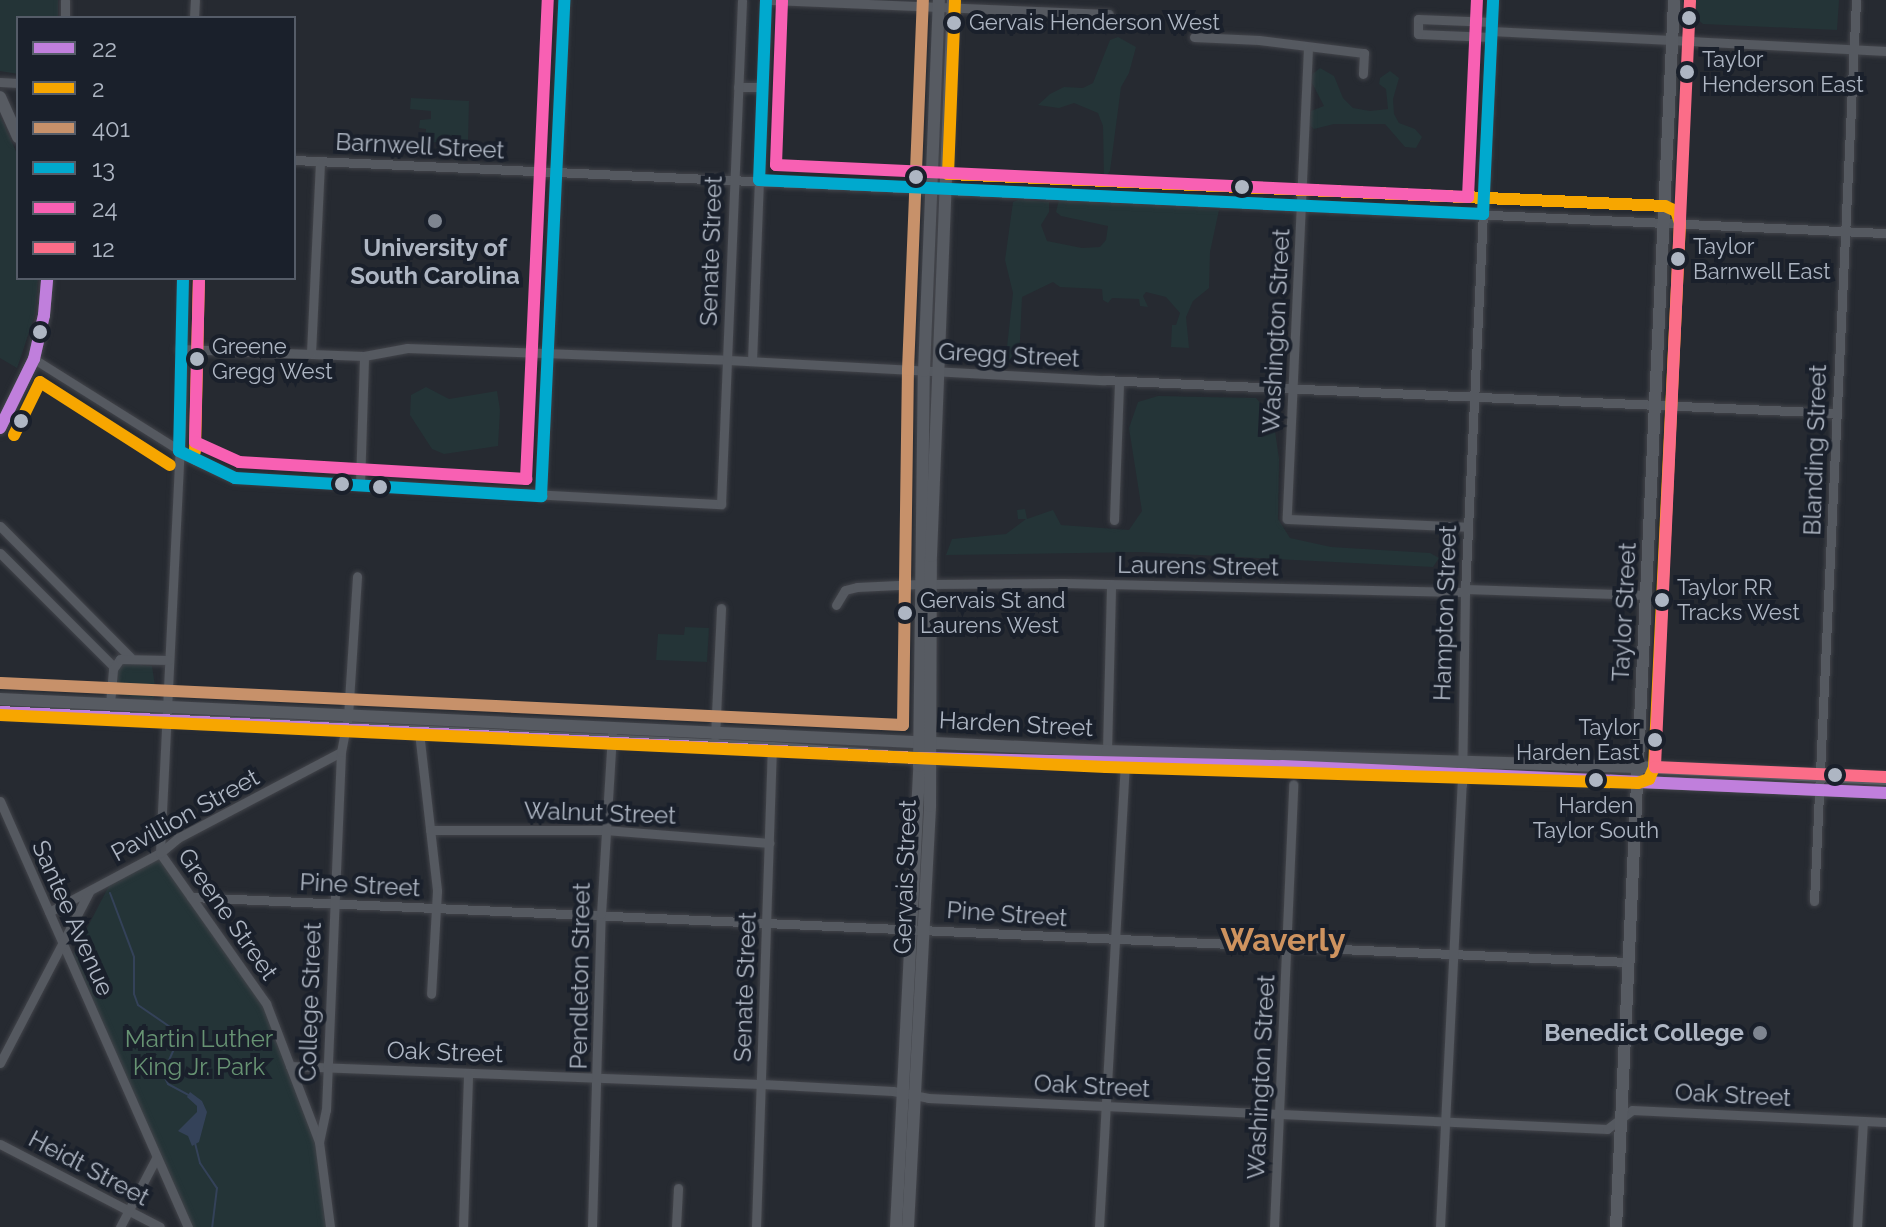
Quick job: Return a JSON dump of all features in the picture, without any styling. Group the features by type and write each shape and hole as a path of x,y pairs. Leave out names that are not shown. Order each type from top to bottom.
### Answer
{"main road":[{"name":"Taylor Street","path":"1616,1227 1674,0"},
{"name":"Gervais Street","path":"908,1227 910,1094 925,758 930,371 949,5"},
{"path":"0,97 16,133"},
{"path":"0,428 34,359 44,315 47,280"},
{"name":"Harden Street","path":"0,699 110,704 167,715 343,729 714,745 925,758 1125,758 1460,770 1638,767 1886,779"},
{"name":"Harden Street","path":"0,712 348,716 715,731 1107,751 1125,758"},
{"name":"Harden Street","path":"1460,770 1886,793"},
{"name":"Gervais Street","path":"896,1227 910,1094"}],"street":[{"path":"34,359 179,451 215,472 235,478 541,496 564,0"},
{"name":"Senate Street","path":"541,496 721,504 742,0"},
{"path":"769,0 949,5 1109,14"},
{"name":"Senate Street","path":"752,361 762,87 769,0"},
{"name":"Hampton Street","path":"1440,1227 1465,591 1493,0"},
{"name":"Blanding Street","path":"1814,901 1856,0"},
{"path":"1491,30 1418,34 1418,19 1491,30 1673,43 1886,51"},
{"path":"1194,37 1281,42 1308,48 1364,53 1363,74"},
{"name":"Washington Street","path":"1308,48 1287,519 1468,527"},
{"path":"738,87 762,87"},
{"name":"Barnwell Street","path":"296,160 1886,233"},
{"path":"311,353 320,161"},
{"name":"Greene Street","path":"183,280 180,349 183,359 160,853 266,1003 319,1142 330,1227"},
{"name":"Gregg Street","path":"180,349 364,356 407,348 548,353 1836,413"},
{"path":"360,485 364,356"},
{"path":"1114,520 1119,381"},
{"path":"0,526 130,657"},
{"path":"0,553 113,666"},
{"name":"College Street","path":"319,1142 326,1110 341,752 343,729 348,716 357,576"},
{"name":"Laurens Street","path":"836,605 845,590 857,587 925,584 1111,584 1646,595"},
{"path":"1107,751 1111,584"},
{"path":"714,745 721,608"},
{"path":"110,704 113,666 120,659 169,660"},
{"name":"Pendleton Street","path":"592,1227 601,914 610,741 614,727"},
{"path":"419,732 438,909 433,925 431,994"},
{"name":"Senate Street","path":"756,1227 772,748"},
{"name":"Pavillion Street","path":"49,912 160,853 178,838 341,752"},
{"path":"1099,1227 1112,939 1125,758"},
{"name":"Washington Street","path":"1274,1227 1293,784"},
{"name":"Santee Avenue","path":"0,801 188,1227"},
{"name":"Walnut Street","path":"430,830 605,830 769,843"},
{"path":"0,1063 89,892"},
{"name":"Pine Street","path":"191,897 1629,962"},
{"name":"Oak Street","path":"290,1066 761,1084 1277,1116 1607,1129 1632,1110 1886,1122"},
{"path":"463,1227 468,1073"},
{"path":"1857,1227 1863,1121"},
{"name":"Heidt Street","path":"0,1144 160,1227"},
{"path":"120,1227 156,1158"},
{"path":"676,1227 678,1188"}],"green space":[{"path":"0,0 58,0 58,16 16,16 16,74 0,71"},
{"path":"1696,0 1839,0 1837,30 1703,24 1696,18"},
{"path":"1118,37 1136,47 1129,73 1121,87 1110,171 1104,179 1103,126 1098,113 1074,103 1059,108 1038,105 1064,87 1083,88 1093,83 1110,40"},
{"path":"1320,68 1334,76 1343,98 1353,108 1370,111 1388,109 1386,89 1379,84 1380,78 1390,71 1399,78 1393,99 1394,114 1399,123 1415,129 1422,137 1416,148 1405,147 1385,124 1334,124 1314,129 1309,124 1311,111 1324,106 1309,77"},
{"path":"411,98 469,101 468,143 425,142 426,129 419,128 420,120 431,119 431,111 410,109"},
{"path":"0,116 16,152 16,280 38,280 35,314 17,368 0,358"},
{"path":"1059,200 1219,210 1210,252 1209,288 1193,301 1186,317 1189,348 1171,347 1172,325 1176,325 1180,313 1166,297 1146,292 1143,296 1148,307 1140,306 1139,299 1112,298 1108,303 1103,300 1102,289 1060,287 1053,282 1022,297 1019,361 1009,360 1006,356 1013,293 1005,260 1013,202 1049,202 1049,212 1041,225 1047,241 1082,248 1100,247 1106,240 1108,226 1061,216 1056,212"},
{"path":"426,387 449,399 497,391 500,410 498,446 444,454 432,449 410,415 411,395"},
{"path":"1158,396 1256,398 1273,417 1279,459 1278,519 1290,538 1331,547 1430,553 1439,558 1433,567 1141,552 946,555 952,539 1006,534 1026,519 1018,519 1017,510 1025,509 1027,519 1053,510 1061,525 1129,530 1142,511 1129,428 1138,402"},
{"path":"685,627 709,628 707,662 656,660 658,634 684,635"},
{"path":"123,663 152,666 156,693 152,701 117,694 117,667"},
{"name":"Martin Luther King Jr. Park","path":"160,853 266,1003 319,1142 330,1227 188,1227 70,961 113,878"}],"water":[{"path":"190,1092 202,1101 207,1112 199,1142 192,1146 188,1136 178,1131 197,1112 197,1106 187,1097"}],"waterway":[{"path":"110,893 134,957 134,994 138,1005 173,1029 174,1049 163,1074 168,1084 189,1095"},
{"path":"195,1143 200,1163 217,1188 212,1227"}],"transit line":[{"name":"24","path":"199,280 195,442 239,462 526,479 548,0"},
{"name":"13","path":"183,280 179,451 235,478 541,496 564,0"},
{"name":"13","path":"766,0 759,180 1483,214 1493,0"},
{"name":"401","path":"1,683 903,725 908,370 923,0"},
{"name":"24","path":"782,1 776,165 1468,197 1477,0"},
{"name":"2","path":"0,715 1106,767 1638,783 1649,779 1654,768 1680,223 1676,211 1665,206 948,174 955,1"},
{"name":"12","path":"1690,1 1655,767 1886,777"},
{"name":"22","path":"0,428 34,359 44,315 47,280"},
{"name":"2","path":"195,451 199,280"},
{"name":"2","path":"14,435 40,382 170,465"},
{"name":"22","path":"0,712 919,758 1282,766 1886,793"}],"place":[{"name":"Gervais Henderson West","path":"954,23"},
{"name":"Taylor Henderson East","path":"1687,72"},
{"name":"University of South Carolina","path":"435,221"},
{"name":"Taylor Barnwell East","path":"1678,259"},
{"name":"Greene Gregg West","path":"197,359"},
{"name":"Taylor RR Tracks West","path":"1662,600"},
{"name":"Gervais St and Laurens West","path":"905,613"},
{"name":"Taylor Harden East","path":"1655,740"},
{"name":"Harden Taylor South","path":"1596,780"},
{"name":"Benedict College","path":"1760,1033"}],"district":[{"name":"Waverly","path":"1283,940"}]}
